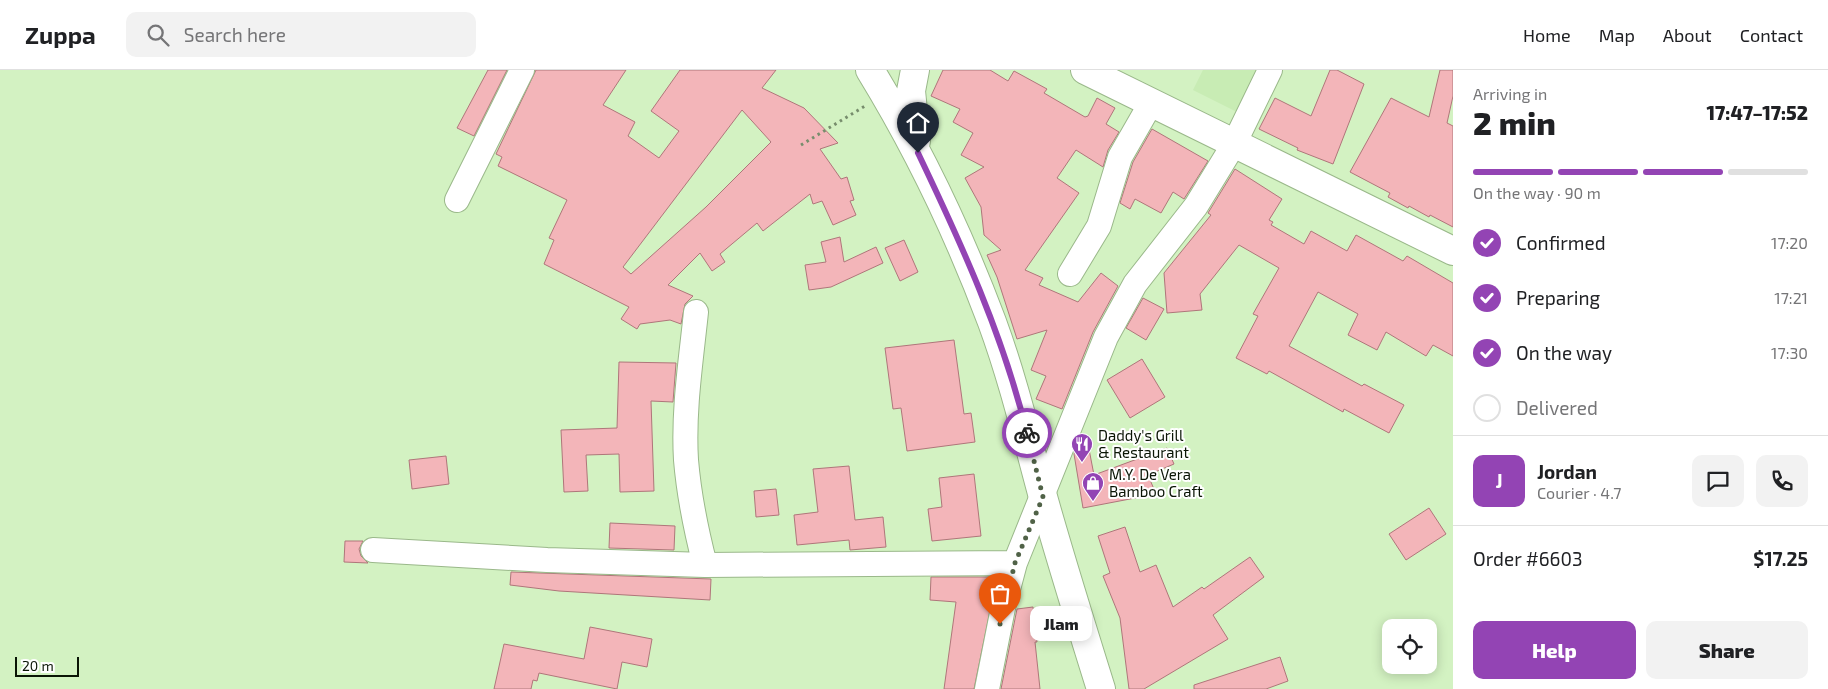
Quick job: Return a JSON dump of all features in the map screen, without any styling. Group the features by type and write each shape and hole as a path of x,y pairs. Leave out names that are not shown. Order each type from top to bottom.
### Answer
{"main road":[{"path":"870,70 918,153 959,240 992,323 1022,414 1043,497 1101,689"},
{"path":"915,70 911,91 918,153"},
{"path":"1085,70 1453,251"}],"street":[{"path":"457,200 522,70"},
{"path":"987,689 1003,608 1015,563 1106,337 1135,284 1196,206 1234,144 1270,70"},
{"path":"1070,274 1099,226 1120,157 1151,102"},
{"path":"696,312 688,391 686,459 693,516 705,565"},
{"path":"373,550 548,560 705,565 1015,563"}],"path":[{"path":"801,145 884,93"}],"shaded area":[{"path":"1203,70 1259,70 1237,112 1193,90"}],"building":[{"path":"488,70 507,70 474,136 457,128"},
{"path":"536,70 626,70 603,105 635,122 628,136 659,158 679,131 651,111 680,70 776,70 762,88 804,108 838,143 820,149 841,179 847,177 854,200 850,201 856,215 833,225 822,201 813,204 810,194 763,231 757,223 720,254 725,262 712,271 700,253 668,285 693,296 685,304 681,324 670,320 640,324 637,329 621,319 629,307 544,264 554,240 549,238 567,200 498,166 502,157 496,154","holes":["742,110 771,142 706,207 631,274 623,267"]},
{"path":"943,70 990,70 1008,81 1014,71 1047,89 1044,93 1085,117 1088,116 1097,98 1115,108 1106,124 1119,132 1108,150 1103,167 1076,150 1057,178 1079,193 1025,270 1043,278 1039,285 1078,302 1101,273 1118,286 1093,332 1062,409 1036,399 1046,376 1031,370 1047,330 1017,339 997,277 987,255 1001,250 984,235 981,207 965,178 984,167 961,155 973,133 953,122 960,109 931,96"},
{"path":"1330,70 1337,70 1364,84 1333,164 1297,150 1298,148 1259,129 1275,98 1311,116"},
{"path":"1440,70 1453,70 1453,96 1447,123 1453,126 1453,227 1409,206 1408,208 1388,197 1390,193 1350,172 1391,98 1429,117"},
{"path":"1152,129 1208,161 1184,199 1173,192 1161,213 1135,199 1130,209 1120,203 1133,162"},
{"path":"1235,169 1282,199 1269,220 1273,222 1271,225 1304,244 1311,231 1347,251 1356,235 1403,261 1407,256 1453,283 1453,356 1433,345 1426,356 1386,332 1377,350 1348,335 1358,314 1318,292 1289,346 1362,386 1364,384 1404,405 1389,433 1344,409 1343,412 1269,371 1267,374 1236,358 1258,316 1253,314 1279,268 1239,245 1200,294 1202,310 1167,313 1164,273 1211,215 1208,213"},
{"path":"840,237 844,262 876,247 883,263 831,287 809,290 805,265 826,262 821,242"},
{"path":"904,240 918,272 900,281 885,248"},
{"path":"1143,298 1164,309 1146,340 1126,328"},
{"path":"954,340 964,414 971,413 975,442 907,451 901,408 893,409 885,348"},
{"path":"1142,359 1165,397 1130,418 1107,380"},
{"path":"619,362 676,363 673,402 651,401 654,491 620,492 619,454 586,455 588,491 564,492 561,430 617,428"},
{"path":"1088,444 1094,475 1167,448 1174,464 1148,475 1156,494 1083,508 1074,454 1077,446"},
{"path":"446,456 449,484 412,489 409,460"},
{"path":"849,466 855,520 883,517 886,547 850,550 849,540 797,545 794,515 818,512 813,469"},
{"path":"974,474 981,536 932,541 928,509 942,507 939,478"},
{"path":"776,489 779,515 756,517 754,491"},
{"path":"1429,508 1446,534 1406,560 1389,534"},
{"path":"610,523 675,526 674,550 609,548"},
{"path":"1125,527 1140,572 1156,565 1173,607 1202,587 1204,589 1250,557 1264,577 1213,615 1228,639 1144,689 1129,689 1120,618 1103,576 1110,573 1098,536"},
{"path":"345,541 363,541 359,549 361,556 368,563 344,562"},
{"path":"511,572 711,579 710,600 559,591 510,585"},
{"path":"931,577 997,577 974,689 944,689 956,602 930,600"},
{"path":"1033,607 1040,689 1001,689 1017,609"},
{"path":"590,627 652,639 647,667 622,662 617,689 539,673 537,681 533,680 531,689 494,689 504,644 584,659"},
{"path":"1280,657 1288,681 1266,689 1194,689 1194,685"}],"way so far":[{"path":"1000,624 1015,563 1043,497 1027,433"}],"place":[{"name":"Daddy's Grill & Restaurant","path":"1082,463"},
{"name":"M.Y. De Vera Bamboo Craft","path":"1093,502"},
{"name":"Jlam","path":"1000,624"}],"route":[{"path":"918,153 959,240 992,323 1027,433"}]}
